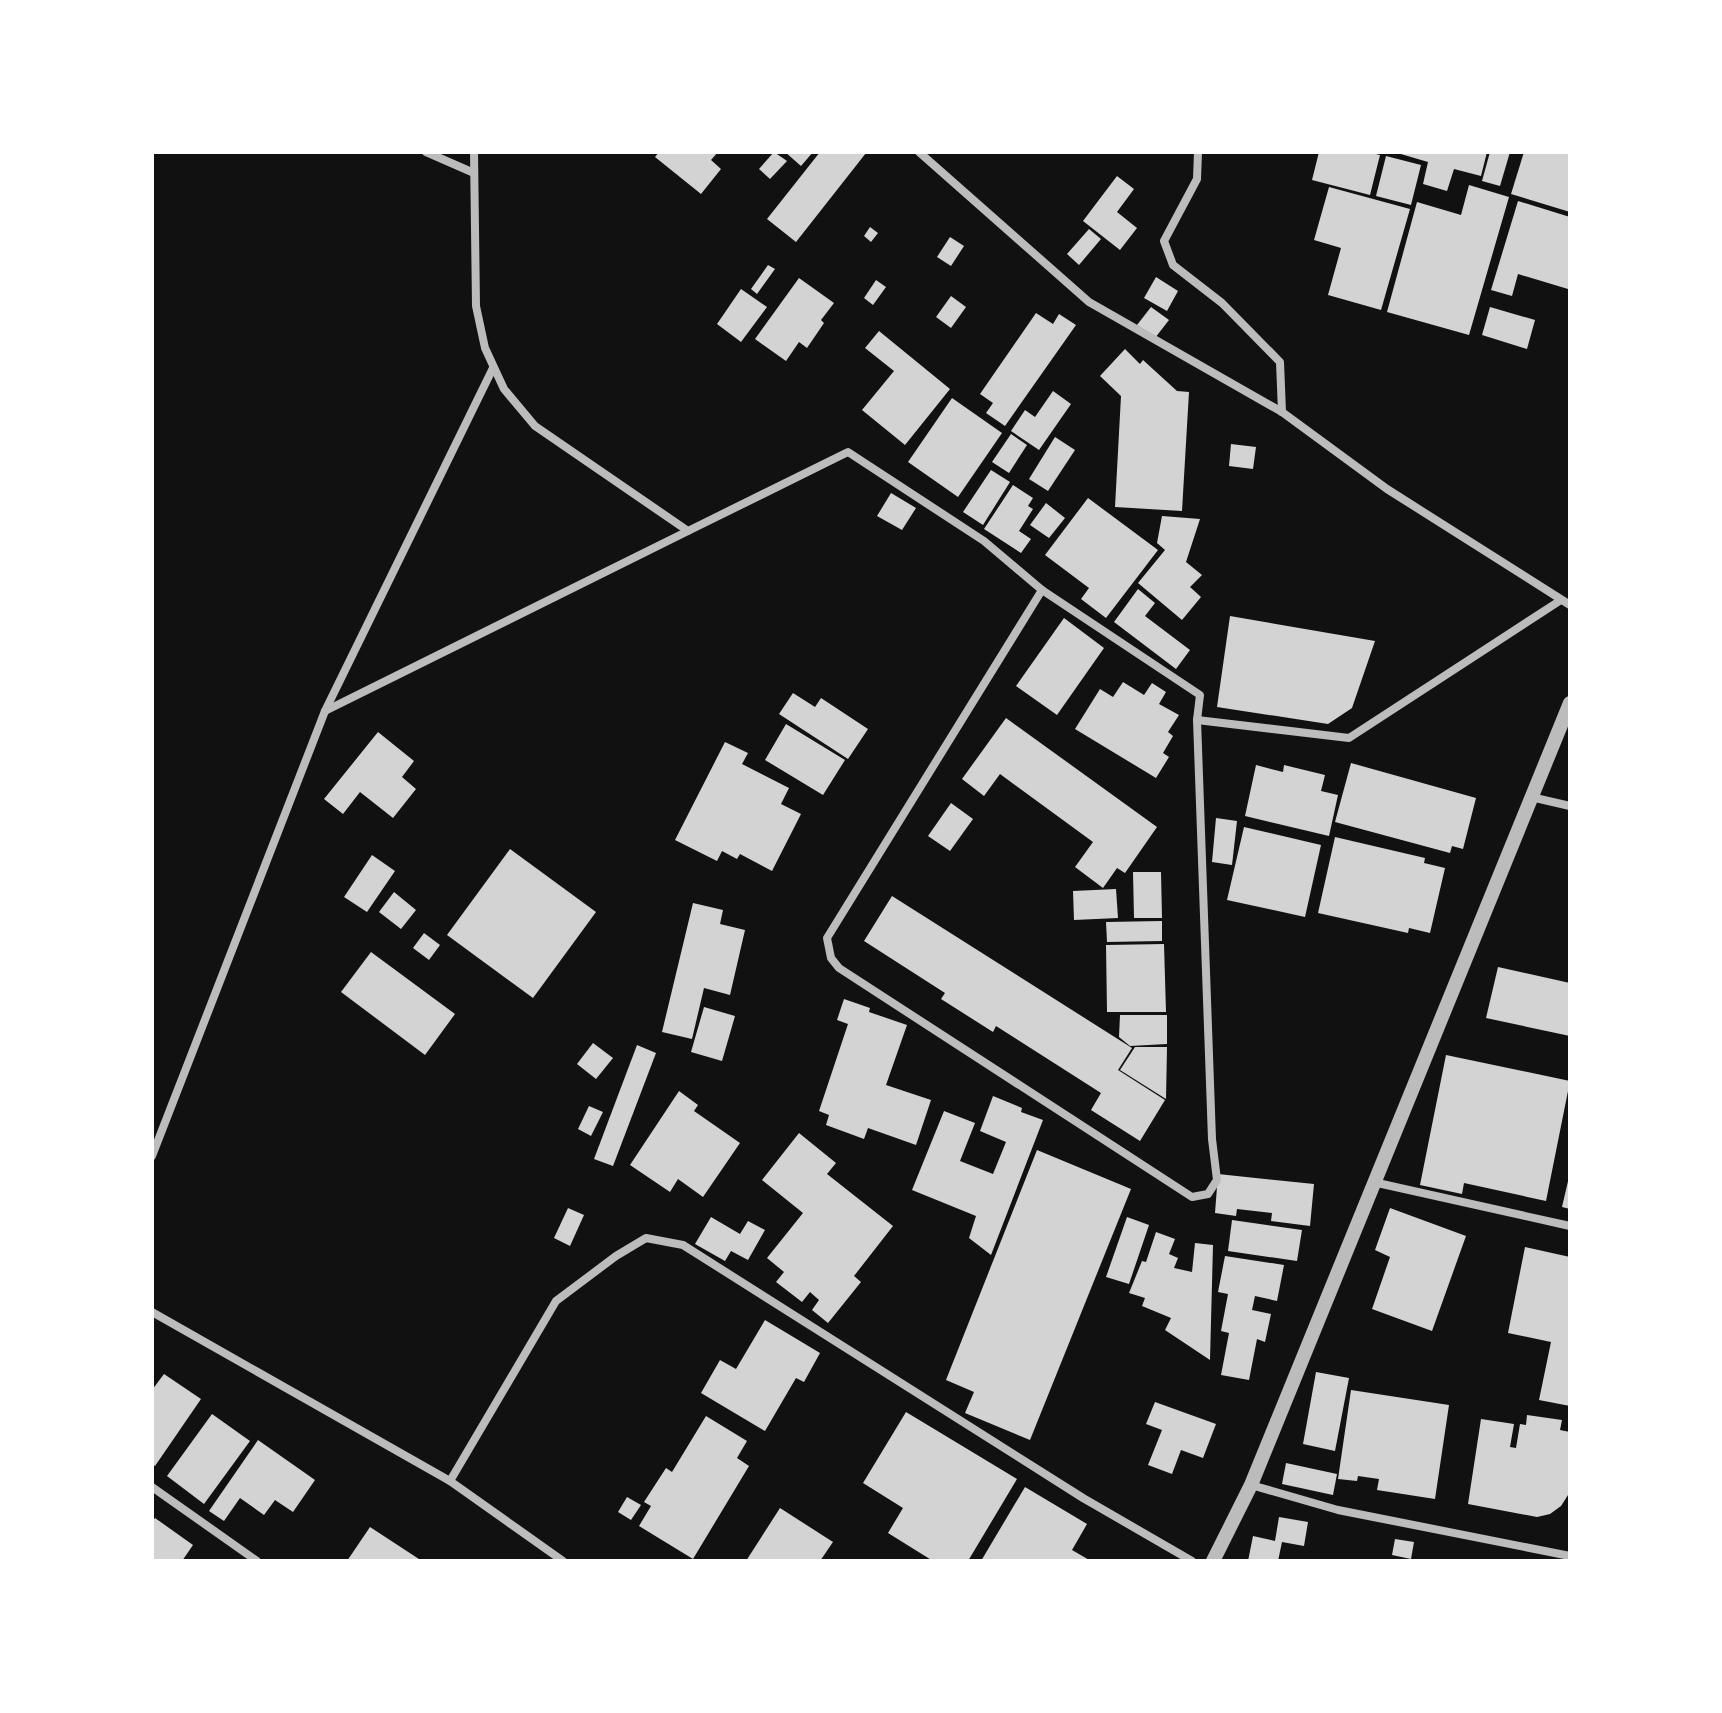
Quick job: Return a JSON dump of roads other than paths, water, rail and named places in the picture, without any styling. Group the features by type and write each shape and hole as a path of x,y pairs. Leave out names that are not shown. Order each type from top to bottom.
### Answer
{"street":[{"path":"426,152 474,173"},
{"path":"474,152 476,306 479,328 504,389 535,426 688,531"},
{"path":"919,152 1089,302 1282,412 1387,489 1570,605"},
{"path":"1198,152 1197,179 1164,241 1173,265 1222,303 1280,362 1282,412"},
{"path":"152,1156 325,711 493,368"},
{"path":"325,711 848,452 984,541 1042,590 1200,695 1197,720 1212,1139 1217,1180 1208,1194 1192,1197 839,968 831,958 827,938 1042,590"},
{"path":"1197,720 1349,738 1561,600"},
{"path":"1213,1561 1251,1485 1570,703"},
{"path":"1531,797 1570,806"},
{"path":"1373,1182 1570,1226"},
{"path":"450,1481 556,1301 616,1256 646,1238 683,1245 1083,1498 1192,1561"},
{"path":"152,1312 450,1481 563,1561"},
{"path":"1251,1485 1338,1510 1570,1556"},
{"path":"152,1487 257,1561"}]}
